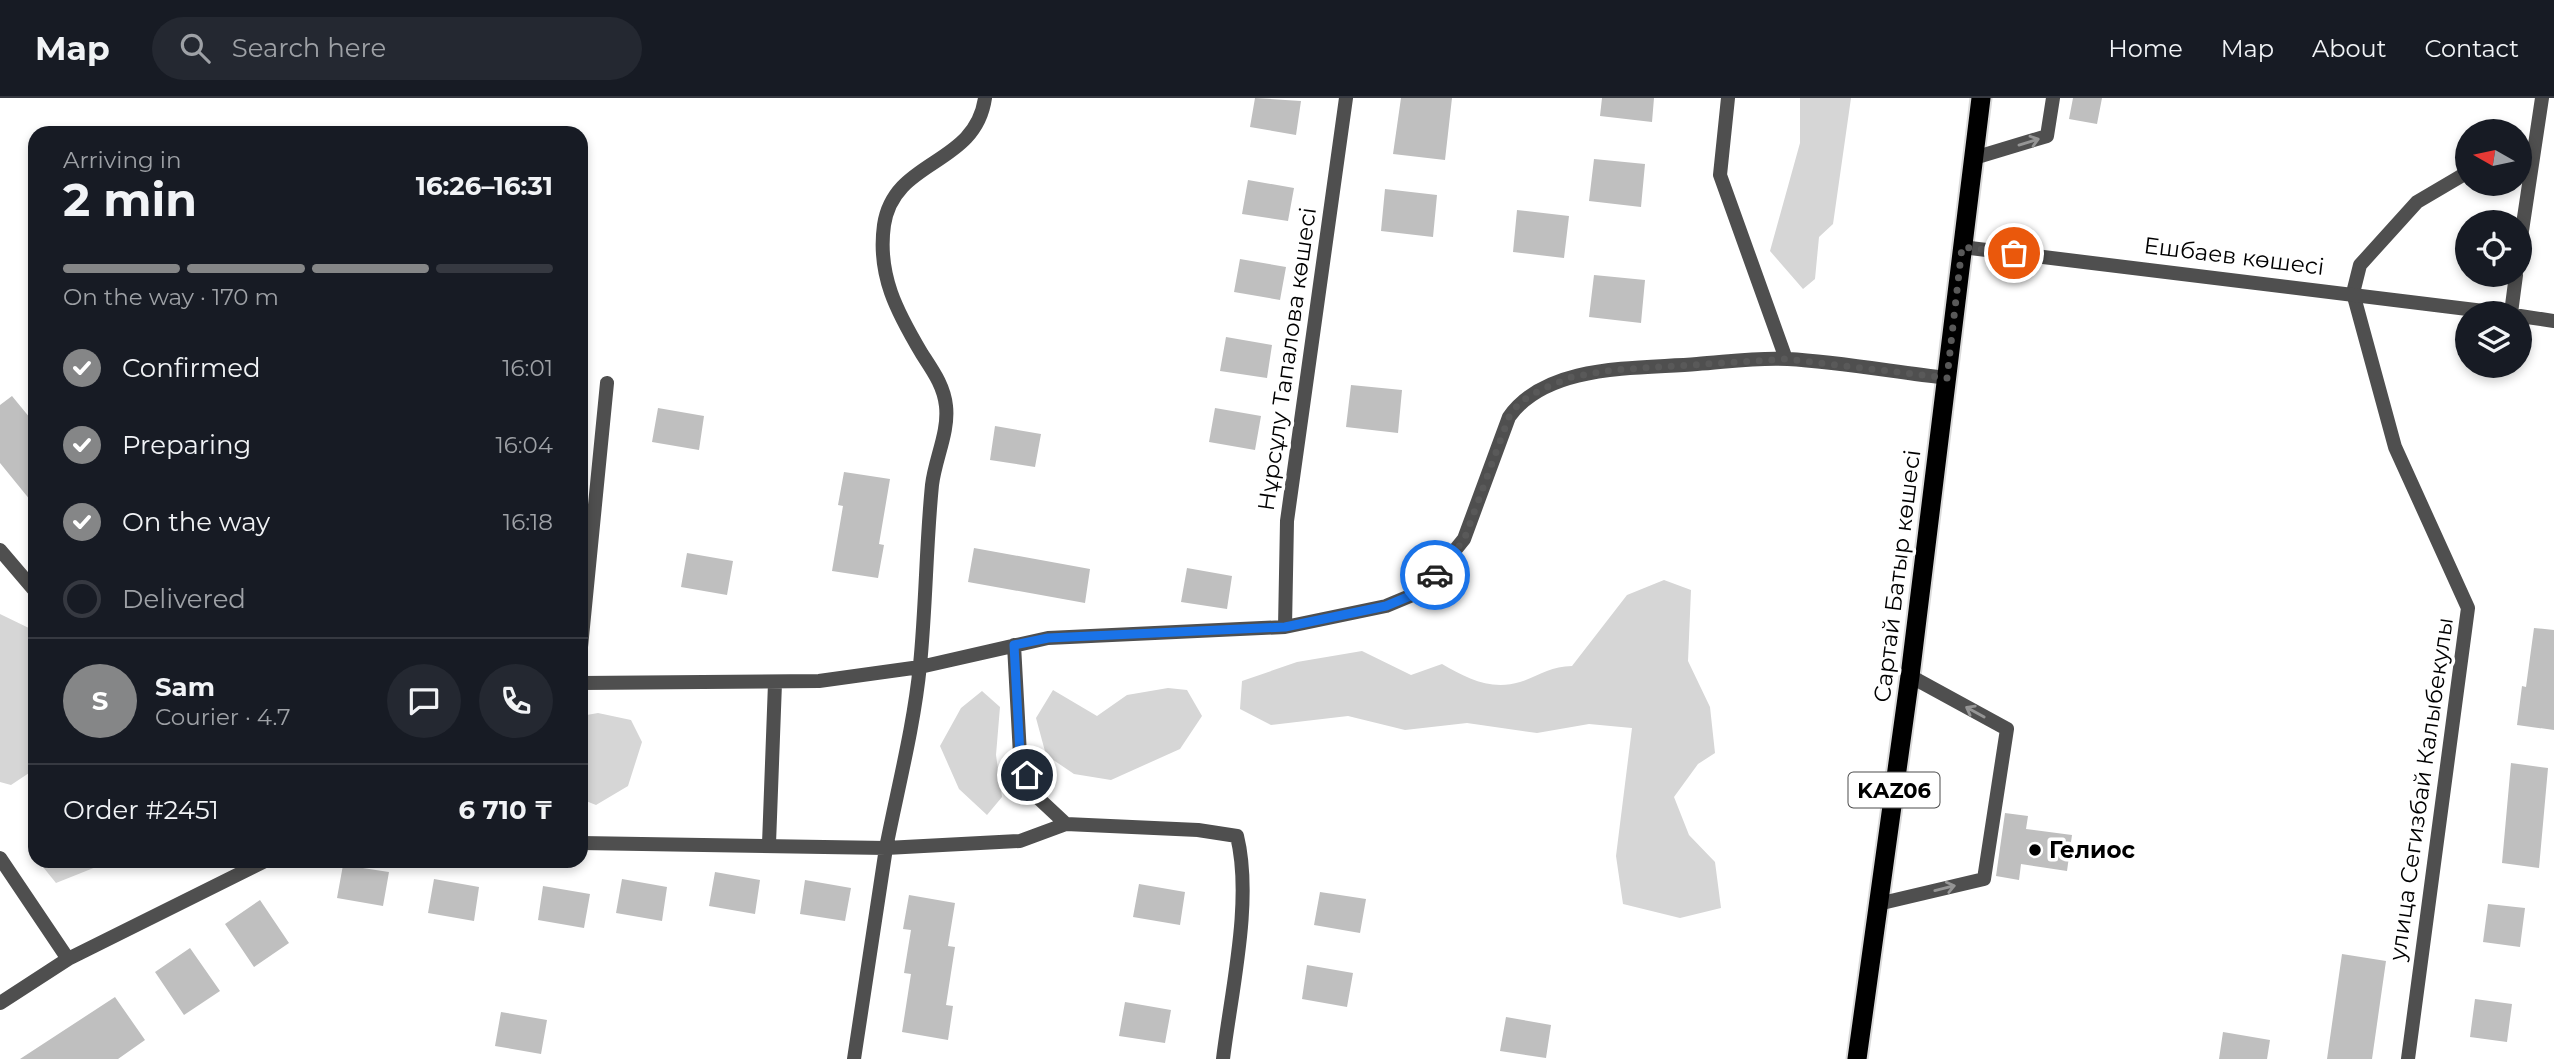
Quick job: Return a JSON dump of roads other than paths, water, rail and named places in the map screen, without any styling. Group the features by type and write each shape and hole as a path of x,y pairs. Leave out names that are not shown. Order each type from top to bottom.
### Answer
{"highway":[{"name":"Сартай Батыр көшесі","path":"1857,1059 1910,676 1981,98"}],"street":[{"path":"854,1059 886,848 920,667 933,482 946,408 940,382 896,310 886,283 882,254 885,223 891,201 904,187 931,163 963,144 978,126 985,98"},
{"name":"Нұрсұлу Тапалова көшесі","path":"1285,627 1287,521 1346,98"},
{"path":"1728,98 1720,175 1786,359"},
{"path":"1974,158 2047,136 2053,98"},
{"path":"2532,132 2542,98"},
{"path":"2353,293 2360,265 2417,202 2455,180"},
{"name":"Ешбаев көшесі","path":"1962,247 2455,307"},
{"name":"улица Сегизбай Калыбекулы","path":"2353,293 2379,397 2395,447 2468,608 2407,1059"},
{"path":"2532,318 2554,321"},
{"path":"588,683 775,684 819,681 920,667 1048,638 1285,627 1386,606 1422,591 1464,540 1509,417 1528,396 1572,377 1612,370 1786,359 1947,378"},
{"path":"588,576 607,383"},
{"path":"0,550 28,583"},
{"path":"1014,645 1020,755 1035,795 1066,824"},
{"path":"1878,904 1984,878 2007,729 1910,676"},
{"path":"769,844 775,684"},
{"path":"588,843 886,848 1020,841 1066,824 1198,830 1237,836 1243,863 1242,897 1223,1059"},
{"path":"0,858 68,959"},
{"path":"0,1003 68,959 251,868"}],"place":[{"name":"Гелиос","path":"2035,850"}]}
